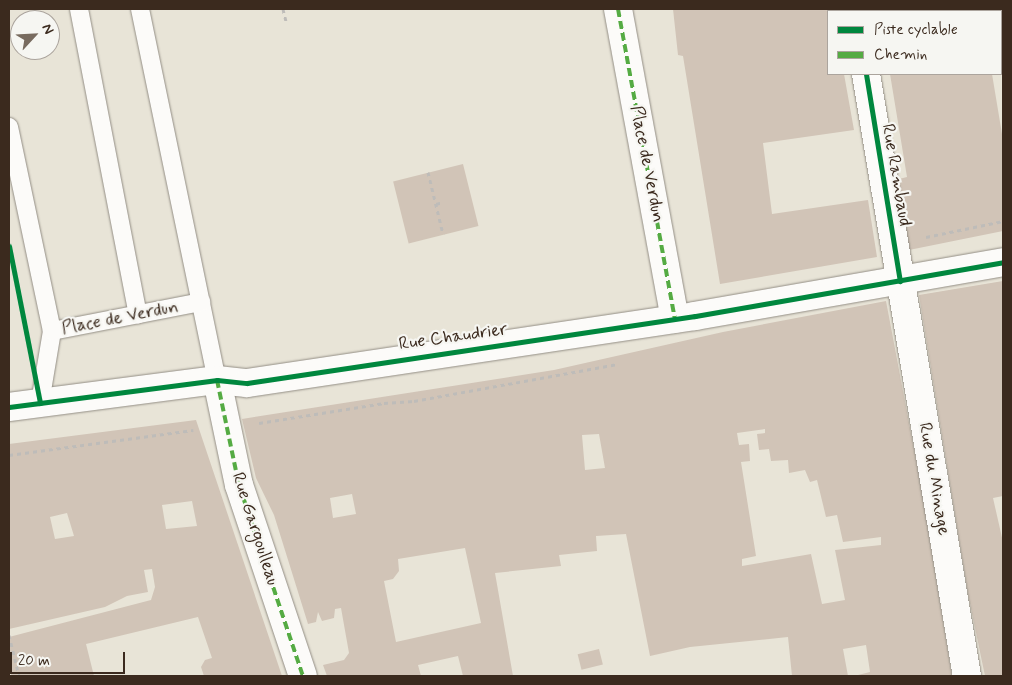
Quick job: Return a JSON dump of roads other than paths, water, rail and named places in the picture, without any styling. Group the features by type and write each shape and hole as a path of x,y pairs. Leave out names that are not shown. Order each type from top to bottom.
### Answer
{"street":[{"name":"Place de Verdun","path":"618,9 675,319"},
{"name":"Rue Rambaud","path":"866,75 900,281"},
{"name":"Rue Chaudrier","path":"9,407 217,380 247,383 675,319 1003,262"},
{"name":"Rue du Minage","path":"900,281 967,676"},
{"name":"Rue Gargoulleau","path":"217,380 239,485 303,676"}],"lane":[{"path":"79,9 138,314"},
{"path":"140,9 217,380"},
{"path":"9,127 52,331"},
{"name":"Place de Verdun","path":"40,403 52,331 200,302"}]}
